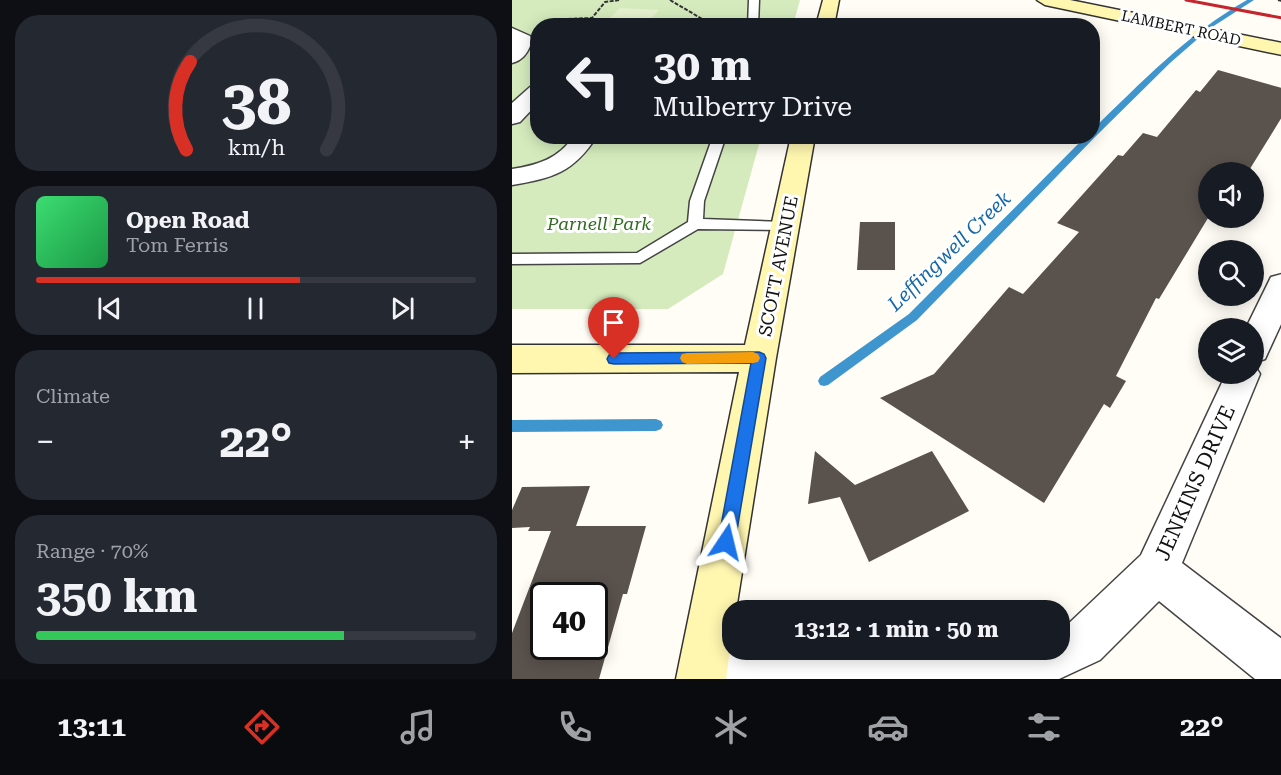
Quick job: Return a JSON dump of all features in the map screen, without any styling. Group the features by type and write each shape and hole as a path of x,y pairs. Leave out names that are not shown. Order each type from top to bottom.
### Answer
{"street":[{"path":"827,18 830,0"},
{"name":"LAMBERT ROAD","path":"1045,0 1282,49"},
{"path":"512,34 523,40 520,49 512,57"},
{"path":"512,117 530,98"},
{"path":"512,177 533,173 568,161 580,144"},
{"name":"SCOTT AVENUE","path":"702,678 759,358 802,144"},
{"path":"1264,325 1282,285"},
{"path":"512,359 759,358"},
{"name":"JENKINS DRIVE","path":"702,678 1011,676 1083,643 1157,571 1239,384"},
{"path":"1157,571 1282,670"}],"lane":[{"path":"753,18 754,0"},
{"path":"695,224 697,201 717,144"},
{"path":"512,259 640,258 695,224 786,227"}],"path":[{"path":"592,18 605,2 620,0"},
{"path":"670,0 700,18"}],"green space":[{"name":"Parnell Park","path":"512,0 800,0 795,18 530,18 530,144 759,144 723,274 668,309 512,309"},
{"path":"620,8 659,10 652,18 610,18"}],"building":[{"path":"1218,70 1282,88 1282,117 1254,162 1198,162 1198,228 1202,228 1159,299 1156,298 1116,376 1126,381 1110,408 1104,404 1044,503 880,398 934,374 1009,287 1023,294 1079,232 1057,223 1118,155 1123,156 1143,133 1157,137 1196,90 1200,92"},
{"path":"860,222 895,222 895,270 857,270"},
{"path":"815,451 855,485 932,451 969,511 869,562 840,497 808,504"},
{"path":"590,486 576,526 646,526 627,594 623,594 608,647 608,582 532,582 551,531 528,531 530,527 512,528 512,510 522,487"},
{"path":"530,586 530,660 604,660 599,679 512,679 512,633"}],"waterway":[{"name":"Leffingwell Creek","path":"1100,127 1187,44 1228,13 1251,0"},
{"name":"Leffingwell Creek","path":"824,381 913,317 1083,144"},
{"name":"Leffingwell Creek","path":"512,426 656,425"}],"railway":[{"path":"1186,0 1282,18"}],"slow traffic":[{"path":"687,358 753,358"}],"route":[{"path":"614,359 759,358 726,542"}]}
